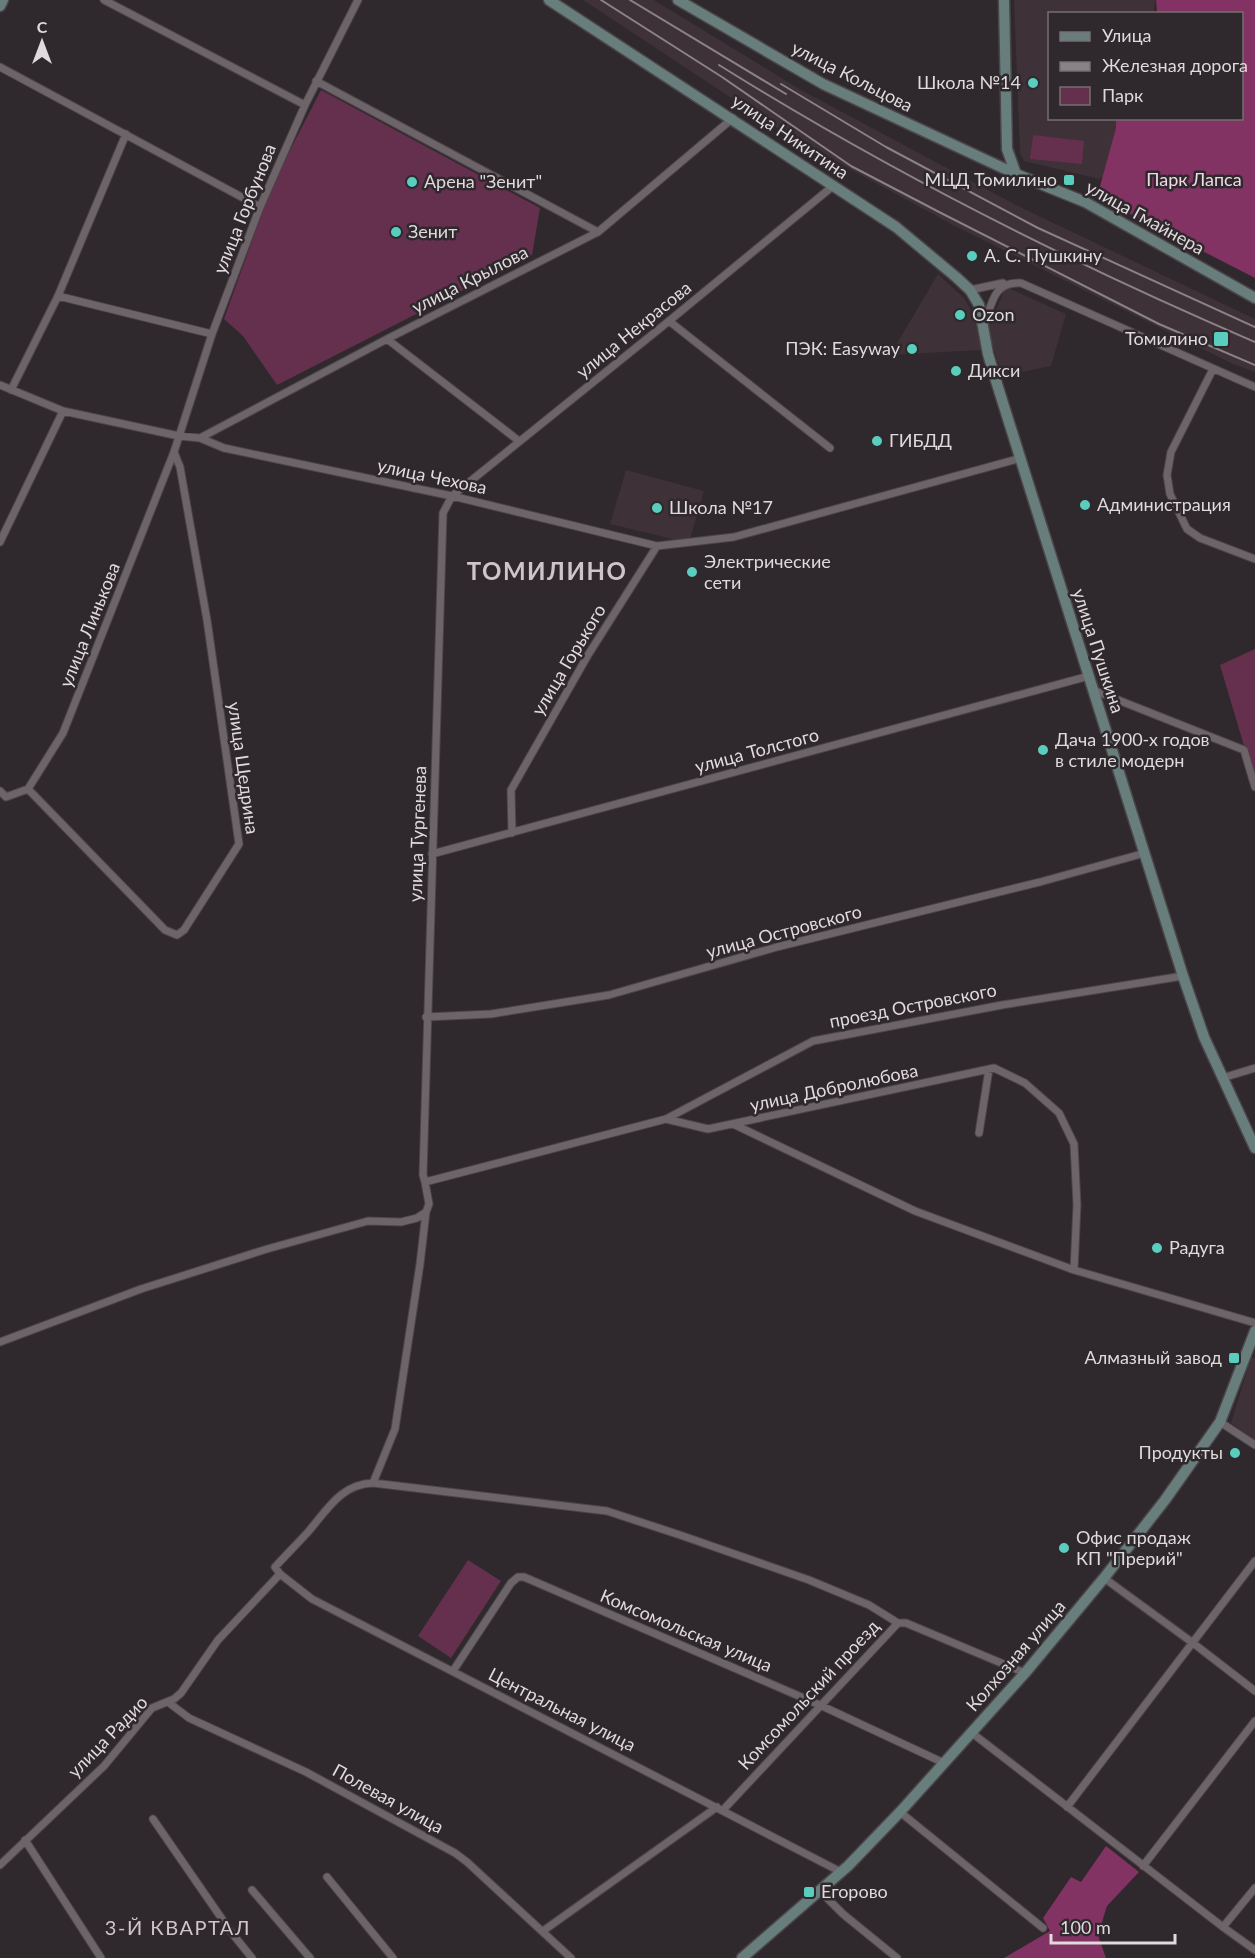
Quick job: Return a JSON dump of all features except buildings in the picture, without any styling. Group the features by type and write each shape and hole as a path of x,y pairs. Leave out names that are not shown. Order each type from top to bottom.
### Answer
{"main road":[{"path":"0,6 3,0"},
{"name":"улица Никитина","path":"549,0 733,118 896,227 970,290 979,305 983,328"},
{"name":"улица Кольцова","path":"678,0 824,84 1016,174"},
{"path":"1004,0 1007,149 1016,174"},
{"name":"улица Гмайнера","path":"1016,174 1085,202 1255,298"},
{"name":"улица Пушкина","path":"983,328 991,364 1183,976 1222,1078 1255,1148"},
{"name":"Колхозная улица","path":"742,1958 841,1872 900,1812 972,1733 1104,1578 1165,1500 1220,1422 1255,1331"}],"street":[{"path":"104,0 305,105"},
{"name":"улица Горбунова","path":"179,436 212,334 260,207 316,81 358,0"},
{"path":"0,67 260,207"},
{"path":"316,81 598,232"},
{"name":"улица Крылова","path":"200,438 387,339 598,232 733,118"},
{"path":"11,390 58,296 126,134"},
{"name":"улица Некрасова","path":"452,496 833,186"},
{"path":"970,290 1008,282 1021,283 1255,387"},
{"path":"983,328 999,288 1008,282"},
{"path":"58,296 212,334"},
{"path":"669,321 830,448"},
{"path":"387,339 519,441"},
{"path":"1213,369 1171,452 1167,475 1170,494 1186,529 1200,538 1255,559"},
{"name":"улица Чехова","path":"0,385 63,411 179,436 200,438 224,448 452,496 657,546"},
{"path":"0,542 63,411"},
{"name":"улица Линькова","path":"28,789 63,734 179,436"},
{"name":"улица Щедрина","path":"28,789 165,930 177,935 184,930 239,844 207,620 180,467 174,452"},
{"path":"657,546 734,537 1021,458"},
{"name":"улица Тургенева","path":"374,1483 395,1429 429,1204 424,1179 426,1017 443,513 452,496"},
{"name":"улица Горького","path":"512,833 511,790 588,655 657,546"},
{"name":"улица Толстого","path":"432,854 1089,676"},
{"path":"1093,690 1244,750 1255,787"},
{"path":"0,791 6,797 28,789"},
{"name":"улица Островского","path":"426,1017 491,1014 609,995 777,947 1040,882 1145,853"},
{"name":"проезд Островского","path":"666,1119 813,1041 1002,1005 1183,976"},
{"path":"979,1133 990,1069 994,1068 1025,1083 1059,1113 1074,1144 1077,1205 1074,1270"},
{"path":"1222,1078 1255,1068"},
{"name":"улица Добролюбова","path":"735,1125 764,1116 850,1100 990,1069"},
{"path":"424,1179 666,1119 708,1129 735,1125"},
{"name":"улица Добролюбова","path":"735,1125 915,1211 1074,1270 1255,1323"},
{"path":"0,1342 141,1289 267,1249 368,1221 401,1221 417,1218 426,1212"},
{"path":"1220,1422 1255,1445"},
{"path":"374,1483 607,1511 680,1534 809,1580 869,1605 898,1623"},
{"name":"улица Радио","path":"0,1865 104,1766 152,1708 168,1702 181,1693 218,1640 335,1498 351,1487 374,1483"},
{"path":"1067,1807 1255,1561"},
{"name":"Центральная улица","path":"277,1570 312,1599 841,1872"},
{"name":"Комсомольская улица","path":"453,1671 511,1583 518,1577 524,1577 822,1706 944,1763"},
{"path":"1104,1578 1255,1691"},
{"name":"Комсомольский проезд","path":"543,1931 720,1808 822,1706 898,1623 906,1623 1025,1672"},
{"name":"Полевая улица","path":"168,1702 189,1718 306,1772 455,1853 571,1958"},
{"path":"1143,1866 1255,1721"},
{"path":"972,1733 1255,1950"},
{"path":"900,1812 1043,1928"},
{"path":"153,1819 231,1932 252,1958"},
{"path":"25,1839 101,1958"},
{"path":"327,1877 393,1958"},
{"path":"1223,1927 1255,1888"},
{"path":"252,1890 310,1958"},
{"path":"820,1891 843,1914 897,1958"}],"shaded area":[{"path":"583,0 654,0 801,90 1020,207 1255,319 1255,372 1233,364 953,225 786,134"},
{"name":"Школа №14","path":"1014,0 1155,0 1154,12 1048,12 1048,120 1129,120 1113,173 1099,179 1024,161 1020,153"},
{"path":"938,274 964,298 973,314 982,350 890,355"},
{"path":"1006,287 1066,314 1051,366 1002,376 988,328"},
{"name":"Школа №17","path":"626,470 704,491 689,543 610,524"},
{"path":"1251,1357 1255,1358 1255,1440 1231,1423"}],"green space":[{"name":"Парк Лапса","path":"1156,0 1255,0 1255,278 1097,197 1116,128 1116,120 1243,120 1243,12 1157,12"},
{"name":"Зенит","path":"321,90 540,208 532,255 277,385 243,336 224,319 272,185"},
{"path":"1033,135 1084,141 1082,164 1030,159"},
{"path":"1255,649 1255,783 1220,665"},
{"path":"468,1560 501,1581 451,1658 418,1636"},
{"path":"1106,1846 1139,1872 1107,1906 1098,1935 1106,1958 1004,1958 1050,1931 1043,1918 1071,1877 1081,1882"}],"railway":[{"path":"601,0 722,77 851,166 1159,324 1255,365"},
{"path":"630,0 786,94"},
{"path":"719,65 849,142 982,214 1186,312 1255,342"},
{"path":"781,84 886,147 1038,228 1255,327"}],"place":[{"name":"Школа №14","path":"1033,83"},
{"name":"МЦД Томилино","path":"1069,180"},
{"name":"Арена \"Зенит\"","path":"412,182"},
{"name":"Зенит","path":"396,232"},
{"name":"А. С. Пушкину","path":"972,256"},
{"name":"Ozon","path":"960,315"},
{"name":"Томилино","path":"1221,339"},
{"name":"ПЭК: Easyway","path":"912,349"},
{"name":"Дикси","path":"956,371"},
{"name":"ГИБДД","path":"877,441"},
{"name":"Администрация","path":"1085,505"},
{"name":"Школа №17","path":"657,508"},
{"name":"Электрические сети","path":"692,572"},
{"name":"Дача 1900-х годов в стиле модерн","path":"1043,750"},
{"name":"Радуга","path":"1157,1248"},
{"name":"Алмазный завод","path":"1234,1358"},
{"name":"Продукты","path":"1235,1453"},
{"name":"Офис продаж КП \"Прерий\"","path":"1064,1548"},
{"name":"Егорово","path":"809,1892"}],"district":[{"name":"ТОМИЛИНО","path":"547,572"},
{"name":"3-Й КВАРТАЛ","path":"178,1928"}]}
